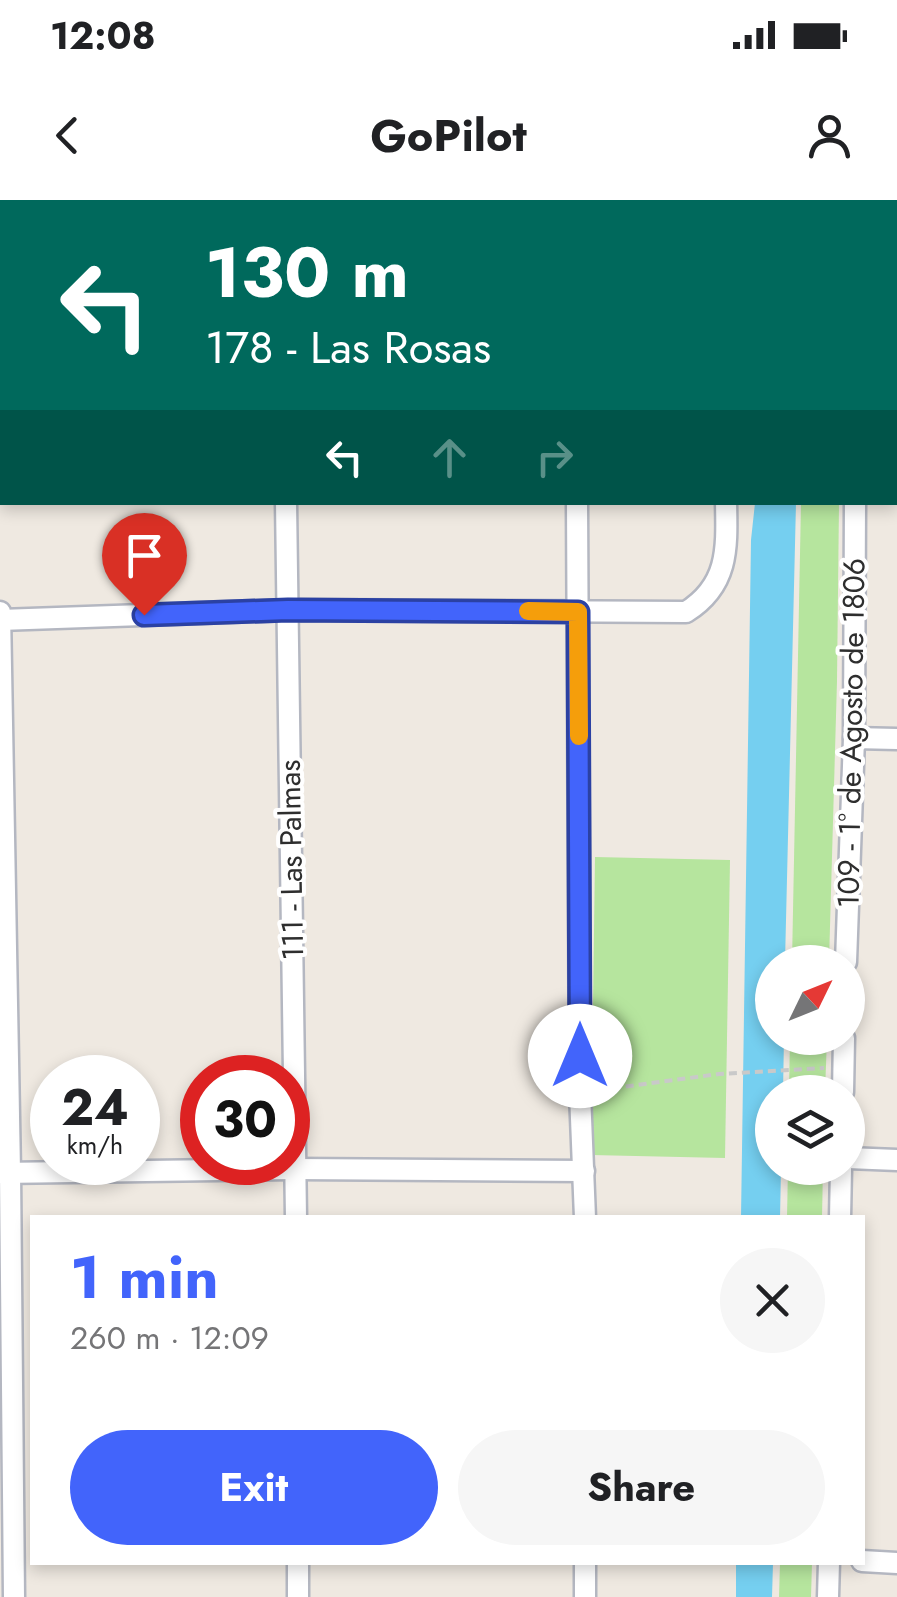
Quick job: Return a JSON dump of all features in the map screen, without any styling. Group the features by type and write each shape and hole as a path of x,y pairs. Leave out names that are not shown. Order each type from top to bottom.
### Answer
{"street":[{"name":"111 - Las Palmas","path":"286,505 294,1055"},
{"path":"576,505 584,1215"},
{"path":"0,620 288,610 686,612 701,603 720,573 727,536 726,505"},
{"name":"109 - 1° de Agosto de 1806","path":"847,945 854,738 855,505"},
{"path":"0,612 14,1597"},
{"path":"854,738 897,738"},
{"path":"865,1159 897,1160"},
{"path":"310,1169 584,1170"},
{"path":"5,1173 180,1171"},
{"name":"111 - Las Palmas","path":"296,1185 296,1215"},
{"path":"840,1215 841,1185"},
{"path":"865,1562 897,1563"},
{"path":"298,1565 298,1597"},
{"path":"585,1565 585,1597"},
{"path":"828,1597 829,1565"}],"path":[{"path":"580,1093 719,1074 805,1068"}],"green space":[{"path":"801,505 839,505 829,945 792,945"},
{"path":"595,857 730,860 725,1158 591,1155"},
{"path":"790,1055 826,1055 826,1075 789,1075"},
{"path":"788,1185 823,1185 822,1215 787,1215"},
{"path":"780,1565 812,1565 811,1597 779,1597"}],"water":[{"path":"755,505 796,505 785,945 755,945 755,1055 784,1055 783,1075 755,1075 755,1185 781,1185 780,1215 741,1215 751,540"},
{"path":"736,1565 773,1565 772,1597 736,1597"}],"slow traffic":[{"path":"528,611 578,612 579,736"}],"route":[{"path":"144,615 288,610 578,612 580,1056"}]}
